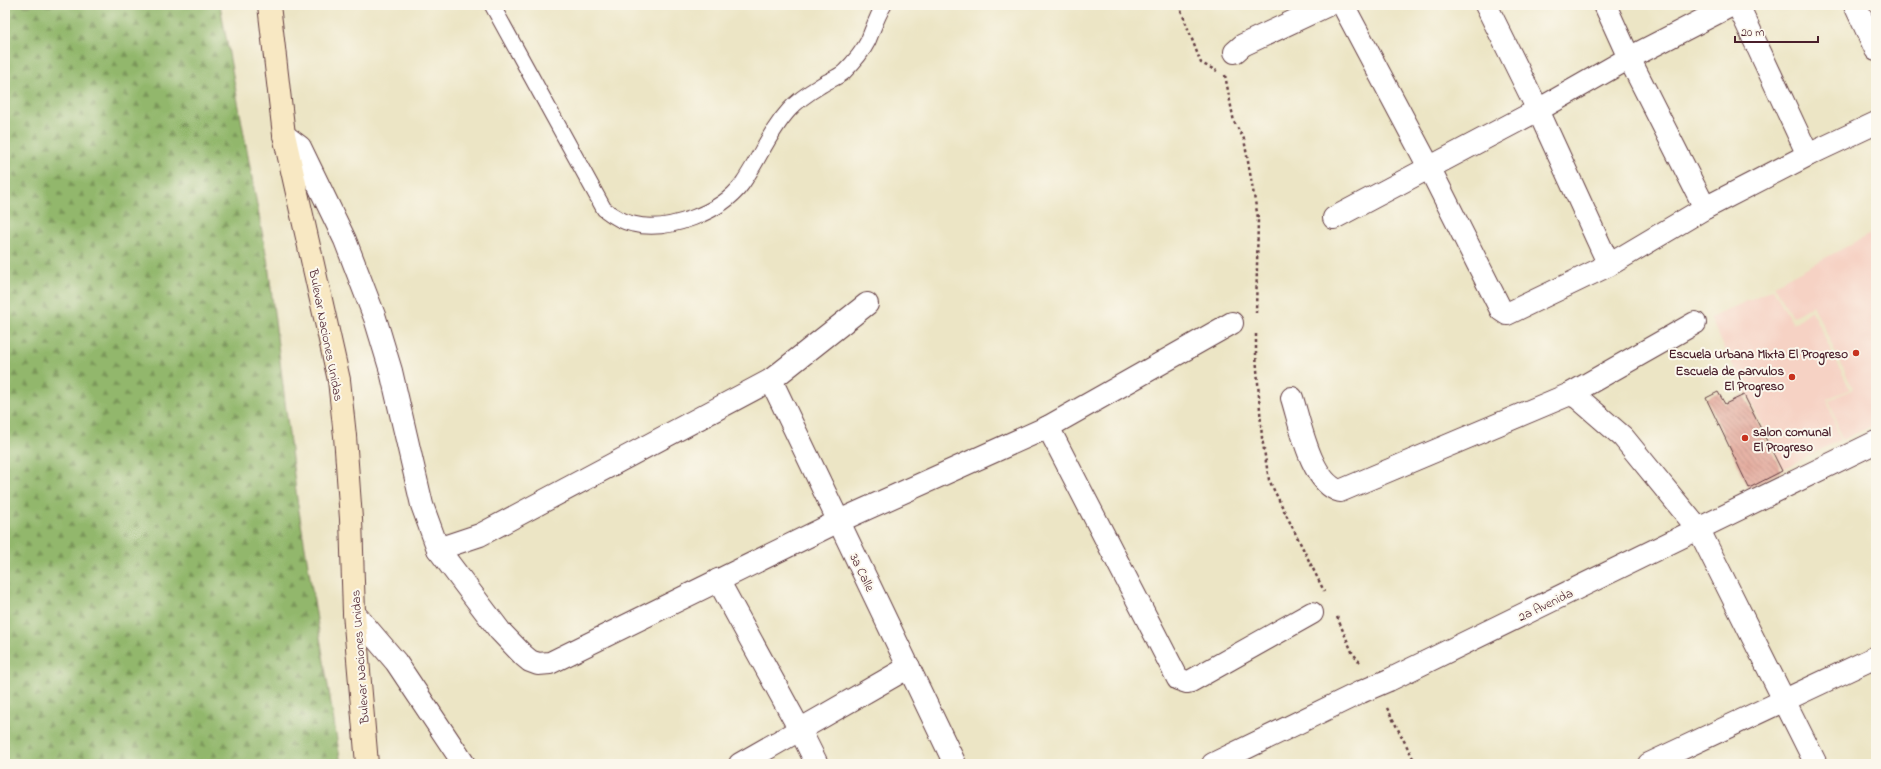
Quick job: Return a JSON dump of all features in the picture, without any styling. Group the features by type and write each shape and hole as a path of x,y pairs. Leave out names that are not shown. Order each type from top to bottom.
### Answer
{"main road":[{"name":"Bulevar Naciones Unidas","path":"269,5 284,135 339,380 350,512 354,613 367,764"}],"street":[{"path":"1235,52 1242,45 1328,5"},
{"path":"1343,5 1429,167 1503,313 1510,313 1610,265 1705,208 1808,155 1876,123"},
{"path":"1486,5 1538,110 1610,265"},
{"path":"1605,5 1629,58 1705,208"},
{"path":"1334,218 1538,110 1629,58 1732,5"},
{"path":"1738,5 1808,155"},
{"path":"1855,5 1876,50"},
{"path":"284,135 300,147 345,240 375,318 390,371 422,505 438,549 500,631 524,656 530,661 538,664 550,663 839,521 1048,427 1232,323"},
{"path":"438,549 480,535 771,380 867,304"},
{"path":"1292,398 1311,458 1329,486 1340,491 1570,394 1695,323"},
{"name":"3a Calle","path":"771,380 956,764"},
{"path":"1570,394 1593,410 1623,437 1699,530 1816,764"},
{"path":"1048,427 1178,679 1191,682 1312,612"},
{"name":"2a Avenida","path":"1213,764 1699,530 1876,442"},
{"path":"718,580 800,730 816,764"},
{"path":"354,613 396,662 464,764"},
{"path":"1649,764 1876,657"},
{"path":"740,764 909,667"}],"lane":[{"path":"492,5 604,209 615,217 634,225 657,226 672,225 708,211 724,201 741,185 774,128 790,109 820,86 842,73 858,57 867,43 884,5"}],"shaded area":[{"name":"Escuela Urbana Mixta El Progreso","path":"1876,231 1876,424 1842,440 1829,400 1853,389 1813,305 1792,317 1774,285"},
{"name":"Escuela de parvulos El Progreso","path":"1773,289 1793,324 1811,310 1850,389 1827,399 1840,440 1783,469 1710,318"}],"green space":[{"path":"5,5 220,5 268,264 297,499 341,764 5,764"}],"building":[{"name":"salon comunal El Progreso","path":"1718,392 1725,404 1744,395 1782,471 1749,488 1706,398"}],"place":[{"name":"Escuela Urbana Mixta El Progreso","path":"1856,353"},
{"name":"Escuela de parvulos El Progreso","path":"1792,377"},
{"name":"salon comunal El Progreso","path":"1745,438"}]}
